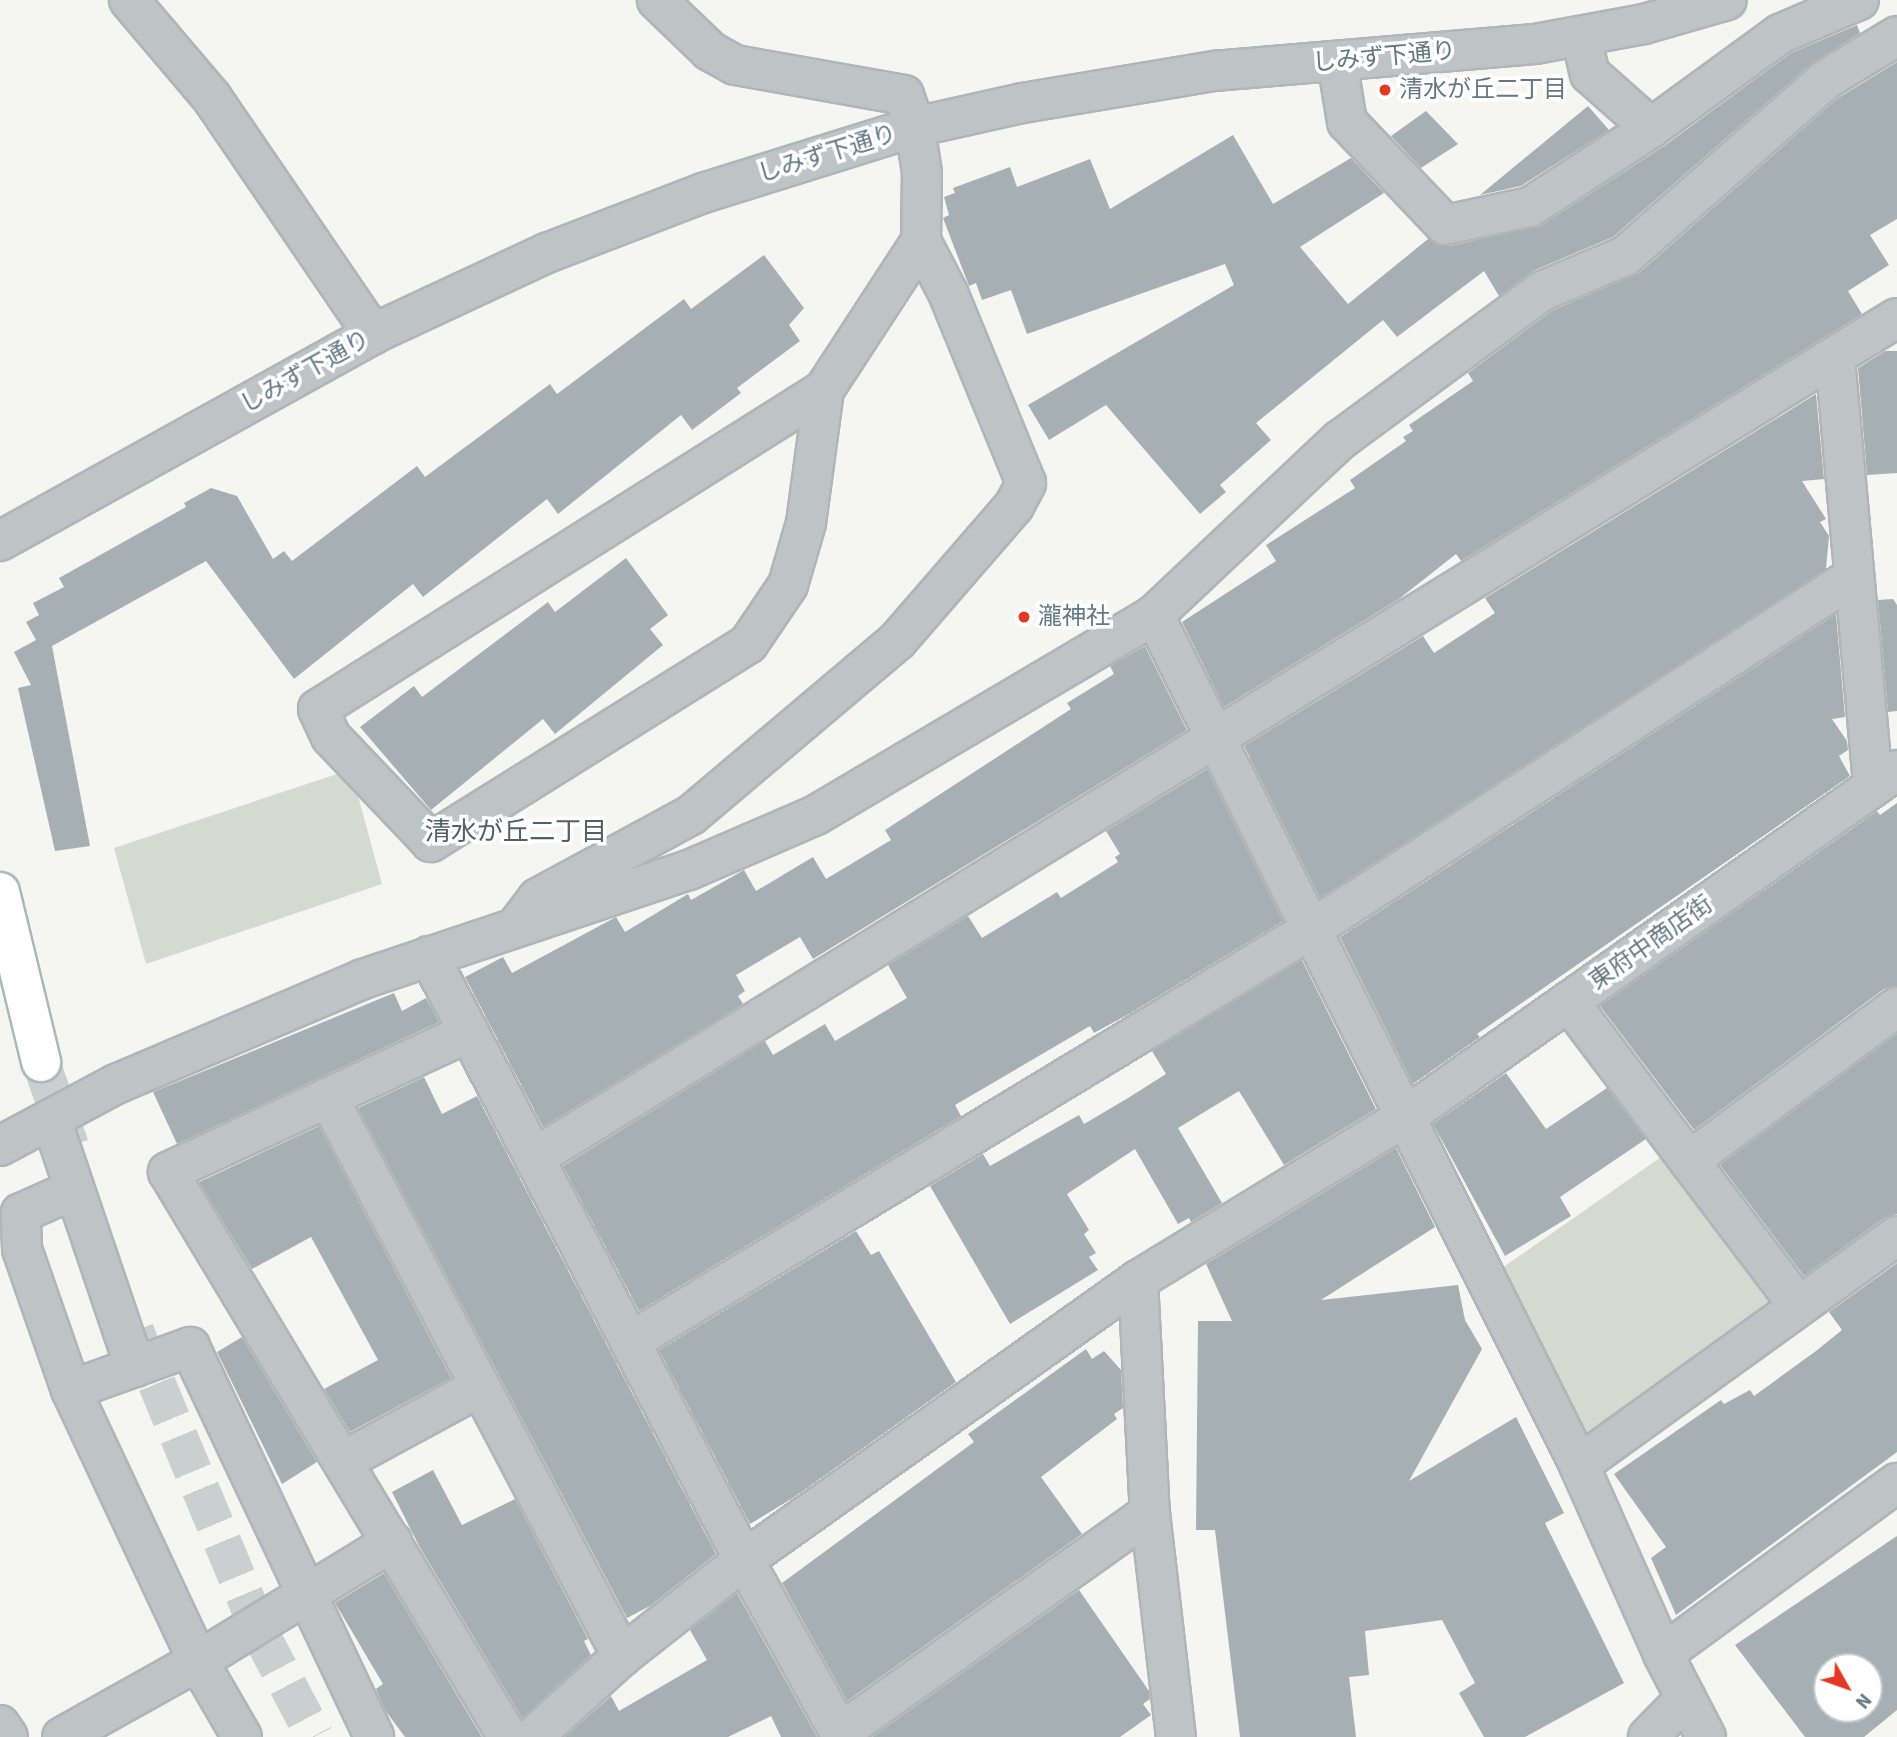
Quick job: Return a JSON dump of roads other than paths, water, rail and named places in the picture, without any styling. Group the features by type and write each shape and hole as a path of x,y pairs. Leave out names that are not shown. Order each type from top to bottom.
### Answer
{"main road":[{"path":"0,892 41,1062"}],"street":[{"path":"129,0 212,98 373,334"},
{"path":"514,932 538,898 691,815 897,641 1014,506 1026,483 1020,460 921,241 922,173 915,127 904,96 735,65 710,51 657,0"},
{"name":"しみず下通り","path":"0,541 373,334 628,220 915,127 1022,103 1214,71 1581,36 1644,24 1727,0"},
{"path":"1337,61 1347,122 1446,225 1530,207 1651,128 1780,34 1859,0"},
{"path":"1581,36 1590,74 1651,128"},
{"path":"0,1146 116,1084 363,979 429,956 514,932 689,870 816,815 1154,615 1340,440 1542,291 1625,256 1825,80 1897,36"},
{"path":"824,390 806,523 788,584 748,644 431,842 331,737 318,709 824,390 921,241"},
{"path":"534,1158 1217,740 1897,318"},
{"path":"1835,358 1853,576 1885,778"},
{"path":"630,1342 1312,929 1853,576"},
{"path":"1154,615 1579,1465 1663,1654 1706,1737"},
{"name":"東府中商店街","path":"533,1737 622,1656 744,1560 1138,1280 1405,1117 1885,778"},
{"path":"429,956 744,1560 841,1735 1150,1513"},
{"path":"1569,1002 1800,1306"},
{"path":"1689,1161 1897,1007"},
{"path":"467,1033 168,1172 508,1737"},
{"path":"328,1097 622,1656"},
{"path":"51,1119 135,1367"},
{"path":"73,1190 21,1213 22,1249 71,1390 198,1661 242,1737"},
{"path":"1579,1465 1897,1236"},
{"path":"1138,1280 1150,1513 1169,1732"},
{"path":"71,1390 190,1347 304,1595 374,1737"},
{"path":"343,1461 480,1387"},
{"path":"1663,1654 1897,1483"},
{"path":"62,1737 198,1661 391,1542"},
{"path":"1648,1737 1686,1698"},
{"path":"0,1725 8,1737"}],"tunnel":[{"path":"41,1062 70,1146"},
{"path":"135,1331 261,1635 315,1737"}],"place":[{"name":"清水が丘二丁目","path":"1385,90"},
{"name":"瀧神社","path":"1024,617"}],"district":[{"name":"清水が丘二丁目","path":"516,832"}]}
